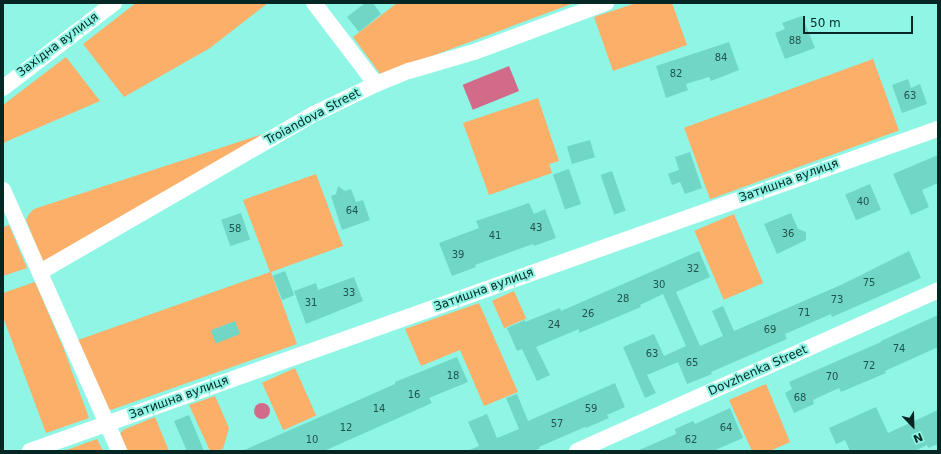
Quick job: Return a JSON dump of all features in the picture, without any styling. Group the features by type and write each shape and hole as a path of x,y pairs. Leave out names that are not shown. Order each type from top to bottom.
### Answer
{"street":[{"name":"Західна вулиця","path":"3,88 114,3"},
{"path":"314,3 376,84"},
{"name":"Troiandova Street","path":"40,272 314,114 376,84 409,71 474,52 606,3"},
{"name":"Затишна вулиця","path":"30,451 938,128"},
{"path":"3,190 108,423 119,451"},
{"name":"Dovzhenka Street","path":"577,451 938,290"}],"shaded area":[{"path":"136,3 268,3 210,48 124,97 83,44"},
{"path":"397,3 574,3 381,75 353,37"},
{"path":"636,3 672,3 687,45 613,71 594,17"},
{"path":"66,57 100,101 3,143 3,105"},
{"path":"873,59 899,130 710,199 684,128"},
{"path":"509,66 519,91 473,110 463,85"},
{"path":"538,98 559,161 549,164 552,173 489,195 463,123"},
{"path":"275,130 43,262 26,220 34,209"},
{"path":"316,174 343,246 271,272 297,344 108,411 78,340 270,272 243,200"},
{"path":"734,214 763,283 724,300 694,231"},
{"path":"9,225 27,268 3,276 3,227"},
{"path":"35,282 63,347 89,418 46,433 3,317 3,293"},
{"path":"514,291 526,318 504,328 492,301"},
{"path":"479,303 518,392 484,406 460,350 421,366 405,329"},
{"path":"295,368 316,416 283,430 262,383"},
{"path":"766,384 790,442 770,451 752,451 729,400"},
{"path":"215,396 229,428 223,449 210,451 189,405"},
{"path":"259,403 265,403 270,408 268,417 265,419 259,419 254,414 254,408"},
{"path":"155,417 169,451 127,451 120,434 123,430"},
{"path":"97,439 103,451 64,451"}],"building":[{"path":"365,3 373,3 381,14 359,32 347,17"},
{"path":"802,16 815,48 785,59 775,33 785,29 782,23"},
{"path":"729,42 739,70 711,81 709,77 686,84 688,90 666,98 656,66"},
{"path":"908,79 911,88 920,84 927,104 902,113 892,85"},
{"path":"590,140 595,157 572,164 567,147"},
{"path":"690,152 702,188 685,194 680,182 672,185 668,174 679,170 675,157"},
{"path":"938,155 938,183 922,190 929,207 911,215 893,174"},
{"path":"569,169 581,204 565,210 553,175"},
{"path":"612,171 626,211 614,215 601,175"},
{"path":"870,184 881,210 856,220 845,195"},
{"path":"338,186 345,191 351,189 356,202 363,200 370,220 342,230 331,196 336,194"},
{"path":"529,203 534,214 545,209 556,238 534,246 533,244 475,265 476,267 452,276 439,243 479,228 476,221"},
{"path":"241,213 250,239 230,246 221,220"},
{"path":"791,213 798,229 806,232 806,240 777,254 764,224"},
{"path":"699,251 710,277 676,292 700,346 723,336 712,311 723,306 734,331 843,284 909,251 921,278 832,317 831,314 785,334 787,339 687,384 678,362 647,375 656,393 645,398 623,347 654,334 664,356 686,346 663,294 640,305 641,307 579,333 579,329 536,347 550,375 537,381 522,349 517,351 507,328 560,308 561,311"},
{"path":"285,271 294,295 282,300 273,276"},
{"path":"354,277 363,301 306,324 294,291 316,283 318,290"},
{"path":"938,315 938,347 885,371 886,373 841,392 839,388 813,400 814,404 794,413 785,393 792,389 789,382 881,342"},
{"path":"235,321 240,334 216,343 211,330"},
{"path":"457,357 468,382 429,398 432,403 324,451 242,451 395,384 395,382"},
{"path":"615,383 625,407 607,415 609,418 539,447 540,448 534,451 467,451 479,446 468,422 487,414 497,438 519,429 506,398 517,394 528,421"},
{"path":"876,407 888,433 938,410 938,444 928,448 927,445 915,451 850,451 845,440 836,444 829,428"},
{"path":"730,408 743,438 713,451 637,451 676,434 675,429 693,421 695,424"},
{"path":"189,415 204,451 187,451 174,421"}]}
